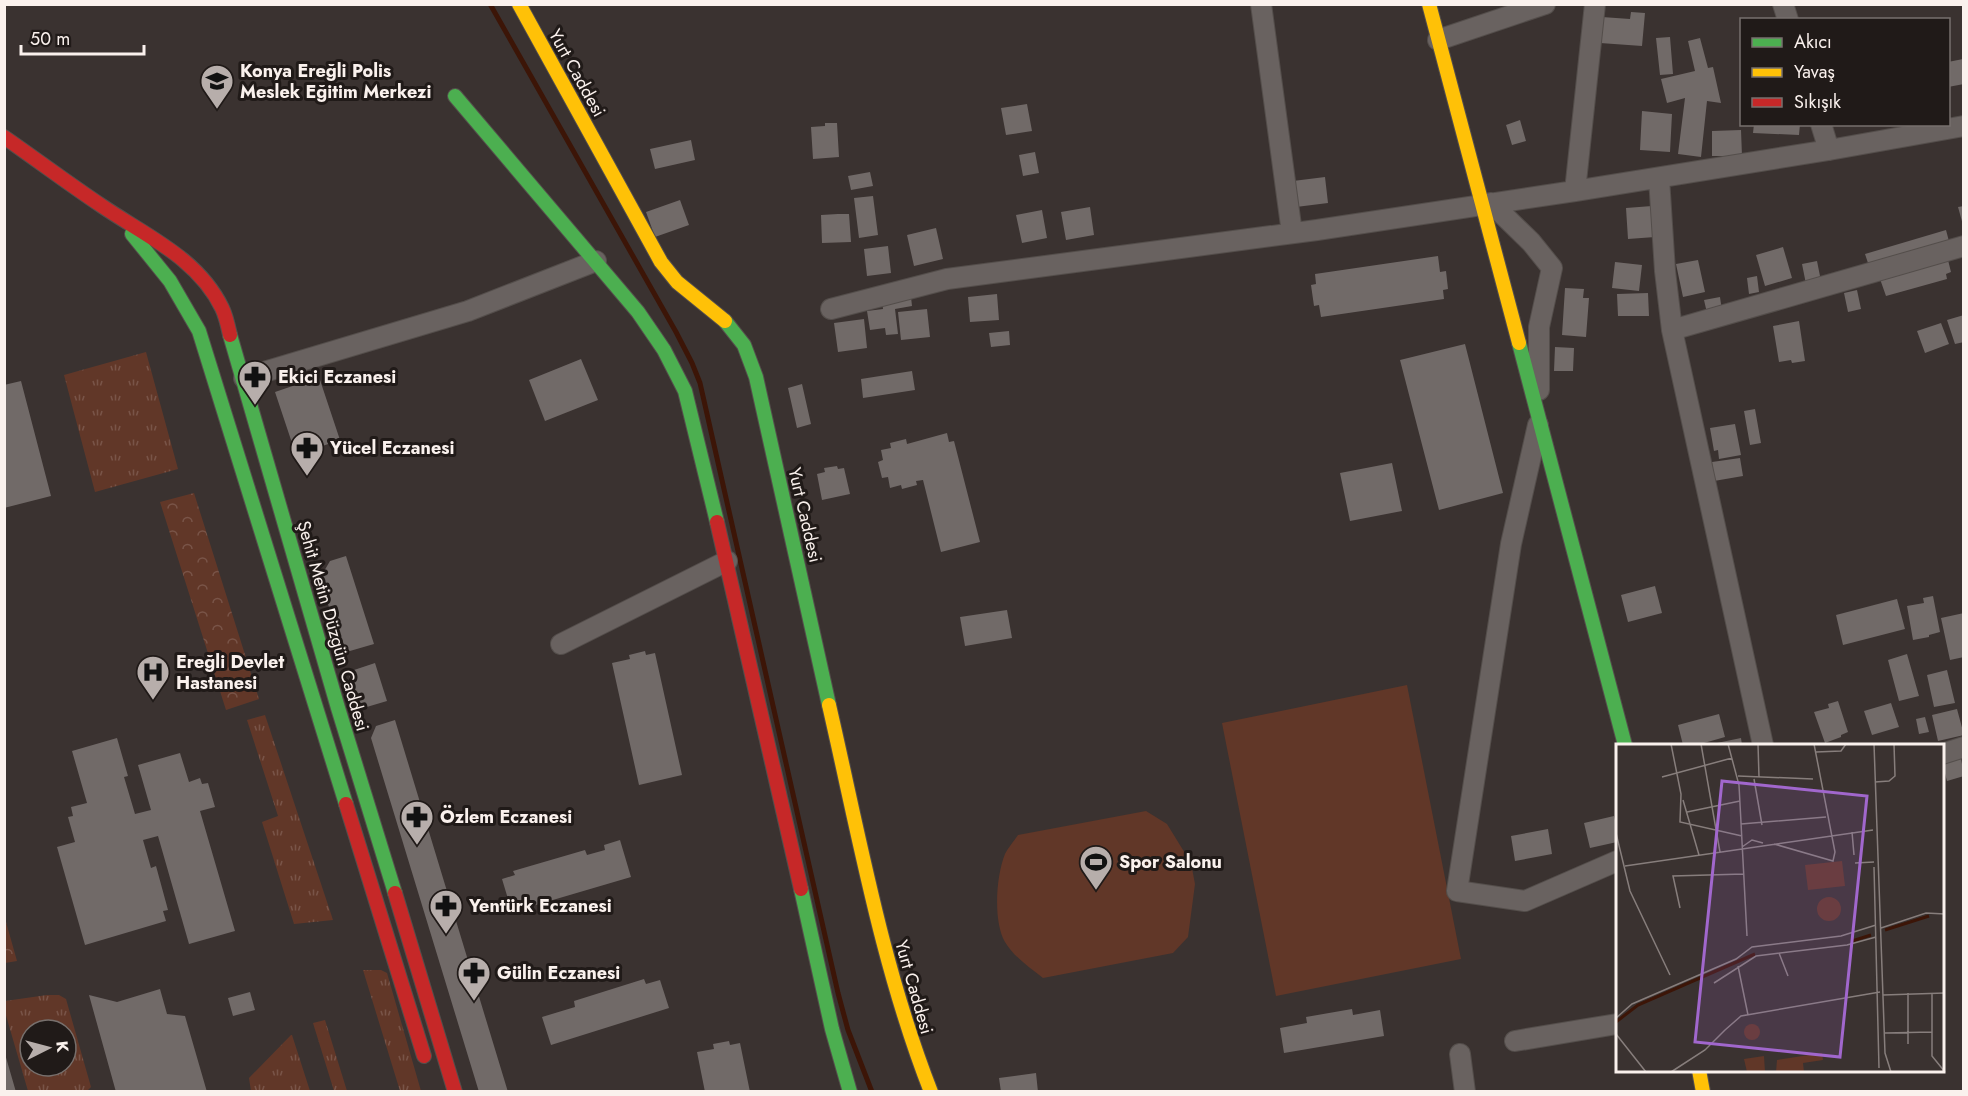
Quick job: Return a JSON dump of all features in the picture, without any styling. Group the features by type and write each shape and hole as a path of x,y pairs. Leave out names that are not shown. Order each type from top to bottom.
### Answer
{"street":[{"name":"Yurt Caddesi","path":"519,4 651,245 666,268 680,285 727,322 739,336 749,354 884,949 900,1008 931,1092"},
{"path":"1261,4 1292,233"},
{"path":"1429,4 1486,204 1538,417 1625,744"},
{"path":"1438,40 1545,4"},
{"path":"1575,191 1595,4"},
{"path":"455,96 596,261 657,338 679,375 703,457 829,1017 850,1092"},
{"path":"1822,126 1829,150"},
{"path":"831,309 947,279 1292,233 1575,191 1964,126"},
{"name":"Şehit Metin Düzgün Caddesi","path":"4,137 115,215 181,256 210,286 223,310 338,708 455,1092"},
{"path":"1659,178 1665,271 1672,330 1763,744"},
{"path":"1486,204 1531,242 1552,267 1539,327 1538,427 1511,544 1457,891 1525,901 1616,861"},
{"name":"Şehit Metin Düzgün Caddesi","path":"115,215 170,281 199,331 428,1069"},
{"path":"1672,330 1964,246"},
{"path":"244,378 468,311 596,261"},
{"path":"561,644 727,561"},
{"path":"1944,753 1964,747"},
{"path":"1515,1041 1616,1024"},
{"path":"1460,1054 1465,1092"},
{"path":"1699,1072 1703,1092"}],"green space":[{"path":"146,352 178,469 95,492 64,375"},
{"path":"194,493 259,699 226,710 160,502"},
{"path":"1407,685 1461,959 1276,996 1222,723"},
{"path":"265,715 333,920 294,924 262,822 278,816 247,720"},
{"name":"Spor Salonu","path":"1146,811 1167,824 1191,863 1195,884 1188,937 1173,953 1043,978 1022,962 1005,942 1001,933 997,898 1002,863 1006,852 1018,835"},
{"path":"4,915 17,961 5,963 4,963"},
{"path":"363,970 381,970 387,973 421,1091 400,1091"},
{"path":"59,995 66,999 71,1018 18,1018 18,1057 5,1012 5,1001"},
{"path":"325,1020 347,1091 334,1091 313,1023"},
{"path":"291,1035 310,1091 251,1091 249,1078"},
{"path":"78,1041 91,1087 87,1091 28,1091 24,1078 78,1078"}],"building":[{"path":"1631,12 1645,13 1642,46 1600,43 1602,17 1630,19"},
{"path":"1670,37 1673,74 1660,75 1656,38"},
{"path":"1700,38 1708,68 1713,67 1721,103 1707,101 1701,157 1678,154 1685,98 1667,103 1661,79 1695,71 1688,41"},
{"path":"1963,59 1964,84 1950,87 1950,62"},
{"path":"1027,104 1032,131 1006,135 1001,108"},
{"path":"1642,111 1672,114 1670,152 1640,150"},
{"path":"1520,120 1526,141 1512,145 1506,125"},
{"path":"825,123 837,123 839,157 813,159 811,127 825,126"},
{"path":"1754,126 1800,126 1799,135 1753,133"},
{"path":"1741,130 1742,156 1712,156 1712,131"},
{"path":"691,140 695,160 655,169 650,149"},
{"path":"1035,152 1039,173 1023,176 1019,155"},
{"path":"870,172 873,186 851,190 848,176"},
{"path":"1325,177 1328,203 1296,207 1293,181"},
{"path":"873,196 878,235 859,238 854,198"},
{"path":"680,200 689,225 655,237 646,212"},
{"path":"1652,206 1655,237 1628,239 1626,208"},
{"path":"1964,206 1964,225 1963,225 1958,207"},
{"path":"1090,207 1094,235 1066,240 1061,212"},
{"path":"1042,210 1047,238 1022,243 1016,215"},
{"path":"849,214 851,242 822,243 821,215"},
{"path":"936,228 943,259 914,266 907,235"},
{"path":"1946,230 1950,245 1870,269 1865,254"},
{"path":"888,246 891,273 867,276 864,249"},
{"path":"1783,247 1792,278 1765,286 1756,255"},
{"path":"1438,256 1440,272 1446,271 1448,289 1443,290 1444,299 1321,317 1319,305 1314,306 1311,285 1316,284 1315,274"},
{"path":"1698,260 1705,292 1683,297 1676,264"},
{"path":"1948,260 1951,272 1946,274 1947,279 1886,296 1880,279"},
{"path":"1817,261 1821,281 1806,284 1802,264"},
{"path":"1615,262 1642,265 1639,291 1612,288"},
{"path":"1757,276 1759,292 1749,294 1747,278"},
{"path":"1565,288 1584,289 1583,298 1589,298 1586,337 1562,335"},
{"path":"1857,290 1861,309 1848,312 1844,293"},
{"path":"1648,293 1649,316 1618,316 1617,294"},
{"path":"997,294 999,320 970,322 968,297"},
{"path":"911,297 912,306 895,309 898,334 886,335 885,328 870,330 867,311 883,309 882,301"},
{"path":"1720,297 1722,311 1707,313 1704,300"},
{"path":"927,309 930,337 901,340 898,312"},
{"path":"1964,315 1964,342 1955,344 1947,320"},
{"path":"864,319 867,348 838,352 834,323"},
{"path":"1799,321 1805,361 1779,362 1773,326"},
{"path":"1941,323 1949,344 1925,353 1917,331"},
{"path":"1009,331 1010,345 991,347 989,333"},
{"path":"1465,344 1503,493 1439,510 1400,360"},
{"path":"1555,347 1574,348 1573,371 1554,371"},
{"path":"581,359 598,400 545,421 529,380"},
{"path":"912,371 915,390 863,398 861,379"},
{"path":"319,377 340,440 296,455 275,392"},
{"path":"21,381 51,496 4,508 4,385"},
{"path":"802,384 811,424 797,428 788,388"},
{"path":"1755,409 1761,443 1750,445 1744,411"},
{"path":"1735,424 1741,455 1719,459 1718,450 1714,451 1710,428"},
{"path":"947,433 949,442 954,441 980,542 941,552 923,480 916,481 917,485 902,489 901,485 890,488 888,477 882,478 878,462 883,460 881,450 891,448 890,443 906,439 907,444"},
{"path":"1740,458 1743,476 1714,481 1712,462"},
{"path":"1392,463 1402,511 1350,521 1340,473"},
{"path":"837,466 838,469 844,468 850,494 822,500 817,474 825,472 824,468"},
{"path":"346,556 374,644 343,653 320,578 330,561"},
{"path":"1655,586 1662,613 1628,622 1621,595"},
{"path":"1933,596 1940,632 1913,640 1907,606 1924,603 1923,598"},
{"path":"1897,599 1905,629 1843,645 1836,615"},
{"path":"1007,610 1012,638 965,646 960,617"},
{"path":"1964,613 1964,657 1950,660 1941,618"},
{"path":"645,651 646,655 655,653 682,775 639,785 612,663 630,659 629,655"},
{"path":"1907,654 1919,696 1899,701 1888,660"},
{"path":"375,663 387,701 360,709 348,672"},
{"path":"1947,670 1955,703 1934,707 1927,675"},
{"path":"1838,701 1848,732 1825,743 1814,712 1829,708 1828,704"},
{"path":"1891,703 1899,727 1872,735 1864,711"},
{"path":"1957,709 1964,735 1938,741 1932,715"},
{"path":"1719,714 1725,737 1700,744 1683,744 1678,725"},
{"path":"1925,717 1929,732 1919,734 1916,719"},
{"path":"395,720 508,1092 479,1092 371,738 376,726"},
{"path":"117,738 128,776 124,777 135,814 151,810 138,765 180,753 189,782 200,778 202,784 208,783 215,807 200,811 235,931 189,944 158,836 143,840 151,868 156,866 168,910 163,911 166,921 85,945 57,847 75,842 68,817 73,816 71,807 87,803 72,751"},
{"path":"1741,738 1742,744 1712,744"},
{"path":"1961,758 1964,776 1947,781 1944,762"},
{"path":"1614,816 1616,842 1590,848 1584,823"},
{"path":"1548,829 1552,854 1515,861 1511,836"},
{"path":"620,840 631,877 512,912 502,879 515,875 513,871 585,850 587,855 605,850 604,845"},
{"path":"644,979 646,984 660,980 669,1008 551,1045 542,1017 575,1007 574,1001"},
{"path":"160,989 167,1014 185,1016 207,1092 116,1092 89,995 117,1002"},
{"path":"250,992 255,1010 233,1016 228,998"},
{"path":"1352,1009 1353,1015 1380,1010 1384,1036 1284,1053 1280,1028 1307,1023 1306,1017"},
{"path":"729,1041 730,1045 740,1043 750,1092 705,1092 697,1052 714,1049 713,1044"},
{"path":"5,1054 16,1092 4,1092"},
{"path":"1036,1073 1038,1092 1001,1092 999,1078"}],"waterway":[{"path":"490,4 676,332 700,383 838,993 848,1030 872,1092"}],"traffic: fast":[{"path":"455,96 638,312 664,350 685,391 717,522"},
{"path":"132,234 170,281 199,331 346,804"},
{"path":"725,321 744,345 756,377 829,705"},
{"path":"230,335 338,708 395,893"},
{"path":"1519,343 1625,744"},
{"path":"801,889 832,1029 850,1092"}],"traffic: slow":[{"path":"519,4 661,262 677,282 725,321"},
{"path":"1429,4 1519,343"},
{"path":"829,705 885,949 931,1092"},
{"path":"1699,1072 1703,1092"}],"traffic: jam":[{"path":"4,137 185,262 212,290 223,311 230,335"},
{"path":"717,522 801,889"},
{"path":"346,804 424,1056"},
{"path":"395,893 455,1092"}],"place":[{"name":"Konya Ereğli Polis Meslek Eğitim Merkezi","path":"217,110"},
{"name":"Ekici Eczanesi","path":"255,406"},
{"name":"Yücel Eczanesi","path":"307,477"},
{"name":"Ereğli Devlet Hastanesi","path":"153,701"},
{"name":"Özlem Eczanesi","path":"417,846"},
{"name":"Spor Salonu","path":"1096,891"},
{"name":"Yentürk Eczanesi","path":"446,935"},
{"name":"Gülin Eczanesi","path":"474,1002"}]}
